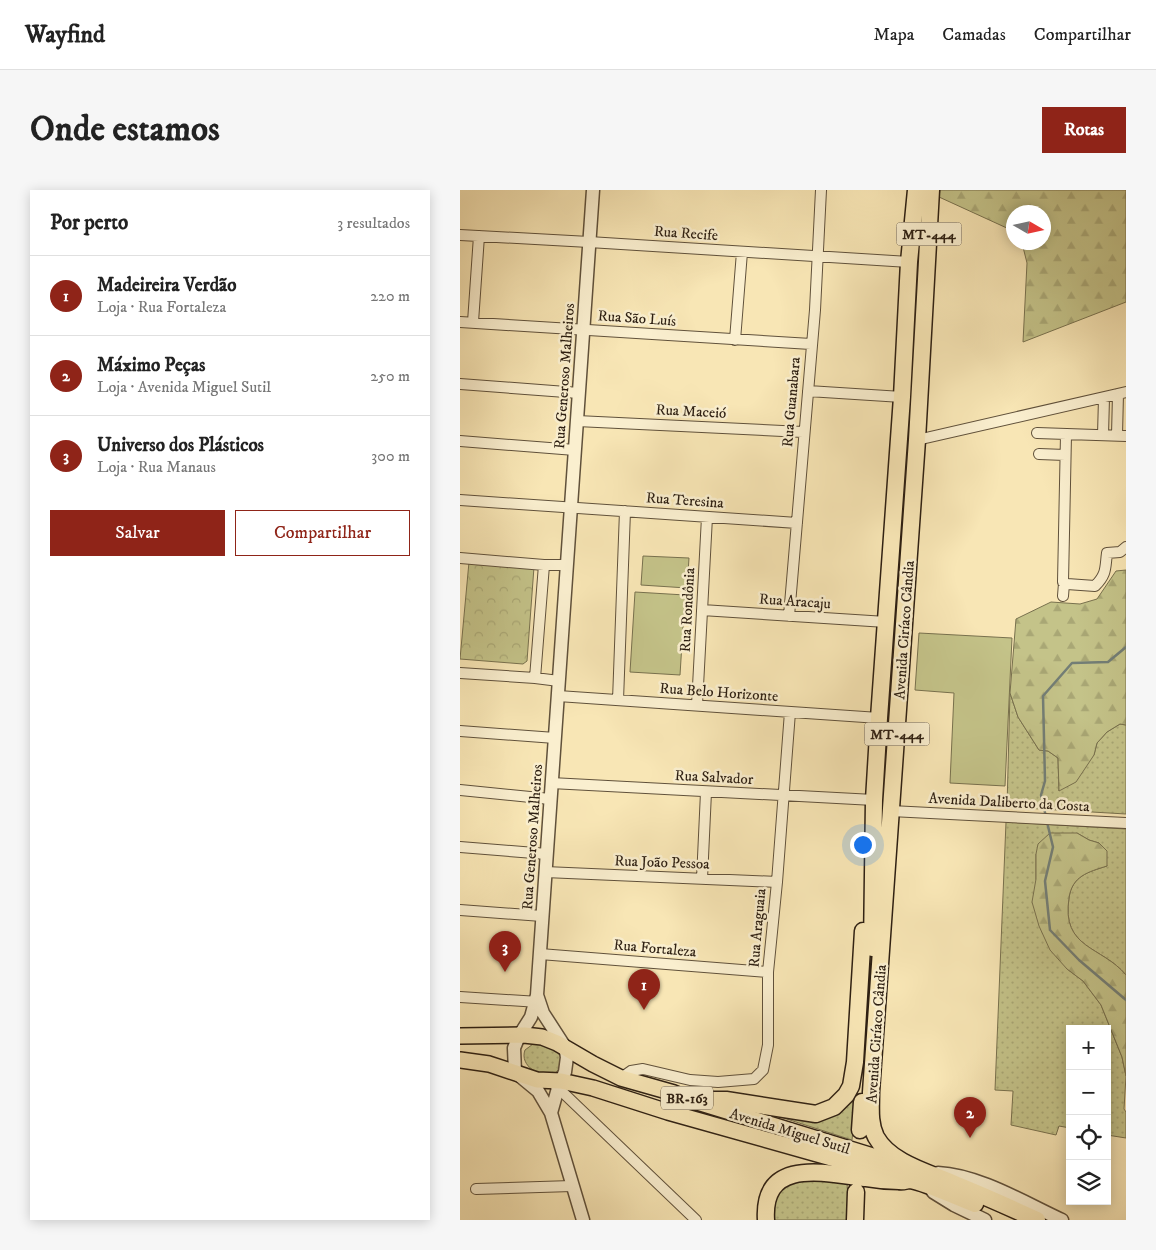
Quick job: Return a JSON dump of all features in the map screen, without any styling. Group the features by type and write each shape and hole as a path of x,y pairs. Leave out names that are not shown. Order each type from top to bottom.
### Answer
{"highway":[{"name":"Avenida Ciríaco Cândia","path":"874,819 909,262 916,190"},
{"name":"Avenida Ciríaco Cândia","path":"920,1177 886,1150 875,1135 871,1120 871,1092 917,440 931,190"},
{"name":"MT-444","path":"691,1100 726,1100 816,1114 834,1107 846,1095 851,1086 855,1062 866,877 874,819"},
{"path":"860,1130 871,980 874,819"},
{"path":"766,1220 765,1210 773,1188 781,1180 792,1174 813,1171 892,1181 920,1177"},
{"name":"BR-163","path":"920,1177 1013,1220"},
{"name":"BR-163","path":"920,1177 1037,1220"},
{"path":"855,1220 856,1192"}],"main road":[{"name":"Avenida Miguel Sutil","path":"460,1036 542,1037 565,1047 621,1078 674,1093 920,1177"},
{"name":"Avenida Miguel Sutil","path":"460,1060 489,1064 537,1080 593,1088 668,1112 920,1177"}],"street":[{"name":"Rua Generoso Malheiros","path":"537,1000 593,190"},
{"name":"Rua Guanabara","path":"790,616 818,258 821,190"},
{"name":"Rua Recife","path":"460,235 909,262"},
{"path":"473,322 479,236"},
{"path":"735,340 742,252"},
{"name":"Rua São Luís","path":"460,322 811,344"},
{"path":"460,384 579,393"},
{"path":"808,391 902,397"},
{"path":"917,440 1122,393 1121,436 1037,433"},
{"path":"1103,435 1104,398"},
{"name":"Rua Maceió","path":"577,420 803,432"},
{"path":"1063,596 1066,435"},
{"path":"460,441 575,450"},
{"path":"1039,454 1065,456"},
{"name":"Rua Teresina","path":"460,500 797,523"},
{"path":"618,700 625,511"},
{"name":"Rua Rondônia","path":"697,705 707,517"},
{"path":"1064,583 1095,586 1105,574 1107,553 1120,552 1126,547"},
{"path":"460,558 544,565 567,565"},
{"path":"535,678 544,565"},
{"name":"Rua Aracaju","path":"702,610 886,622"},
{"path":"460,673 559,681"},
{"name":"Rua Belo Horizonte","path":"558,696 879,718"},
{"name":"Rua Araguaia","path":"621,1078 631,1071 643,1069 690,1080 718,1082 754,1079 763,1070 768,1046 768,972 790,712"},
{"path":"460,731 555,738"},
{"name":"Rua Salvador","path":"552,783 874,800"},
{"path":"460,790 550,799"},
{"path":"702,879 706,792"},
{"name":"Avenida Daliberto da Costa","path":"892,811 1126,823"},
{"path":"460,848 547,854"},
{"name":"Rua João Pessoa","path":"545,872 776,882"},
{"path":"460,910 542,916"},
{"name":"Rua Fortaleza","path":"540,954 768,972"},
{"path":"460,997 537,1000"},
{"path":"537,1000 531,1017 514,1048 515,1072 542,1096 551,1113 583,1220"},
{"path":"537,1000 549,1024 565,1047 566,1064 557,1083 551,1113"},
{"path":"674,1093 690,1080"},
{"path":"557,1083 696,1220"},
{"name":"Avenida Miguel Sutil","path":"920,1177 953,1175 969,1179 1062,1220"},
{"name":"Avenida Miguel Sutil","path":"920,1177 943,1199 985,1220"},
{"path":"476,1189 572,1186"}],"green space":[{"path":"940,190 1126,190 1126,302 1023,342 1027,263 1024,250 1051,250 1051,205 1006,205 1006,228 939,197"},
{"path":"643,556 689,558 687,588 641,585"},
{"path":"469,562 534,567 527,661 523,664 460,659"},
{"path":"1126,570 1126,725 1120,724 1107,732 1097,743 1094,755 1076,782 1059,791 1058,758 1048,751 1039,750 1018,717 1010,693 1016,619 1051,602 1080,604 1097,599 1116,571"},
{"path":"635,592 685,595 680,675 630,672"},
{"path":"919,633 1012,638 1005,786 950,783 954,693 915,690"},
{"path":"1010,693 1018,717 1039,750 1048,751 1058,758 1059,791 1094,755 1097,743 1107,732 1120,724 1126,725 1126,814 1007,807"},
{"path":"1006,822 1126,829 1126,975 1116,965 1077,937 1071,927 1068,915 1069,898 1077,880 1087,873 1107,866 1099,843 1077,833 1036,854 1036,879 1067,969 1083,981 1101,1005 1109,1025 1066,1025 1066,1127 1059,1126 1056,1135 1011,1125 1013,1091 995,1090"},
{"path":"1050,833 1077,833 1099,843 1107,851 1107,866 1087,873 1077,880 1069,898 1068,915 1071,927 1077,937 1116,965 1126,975 1126,1076 1122,1057 1111,1030 1111,1025 1109,1025 1101,1005 1083,981 1067,969 1050,950 1039,926 1032,902 1036,879 1038,844"},
{"path":"1111,1030 1122,1057 1126,1076 1124,1109 1126,1112 1126,1138 1111,1136"},
{"path":"533,1044 548,1046 556,1051 561,1059 561,1064 555,1073 538,1073 528,1066 524,1056 525,1050"},
{"path":"858,1085 852,1140 768,1113 799,1118"},
{"path":"796,1180 847,1182 849,1220 772,1220 777,1196 784,1188"}],"waterway":[{"path":"1046,817 1041,795 1045,781 1043,696 1072,663 1108,662 1126,647"},
{"path":"1047,822 1053,847 1045,881 1050,930 1079,960 1126,1000"}],"place":[{"name":"Universo dos Plásticos","path":"505,972"},
{"name":"Madeireira Verdão","path":"644,1010"},
{"name":"Máximo Peças","path":"970,1138"}]}
